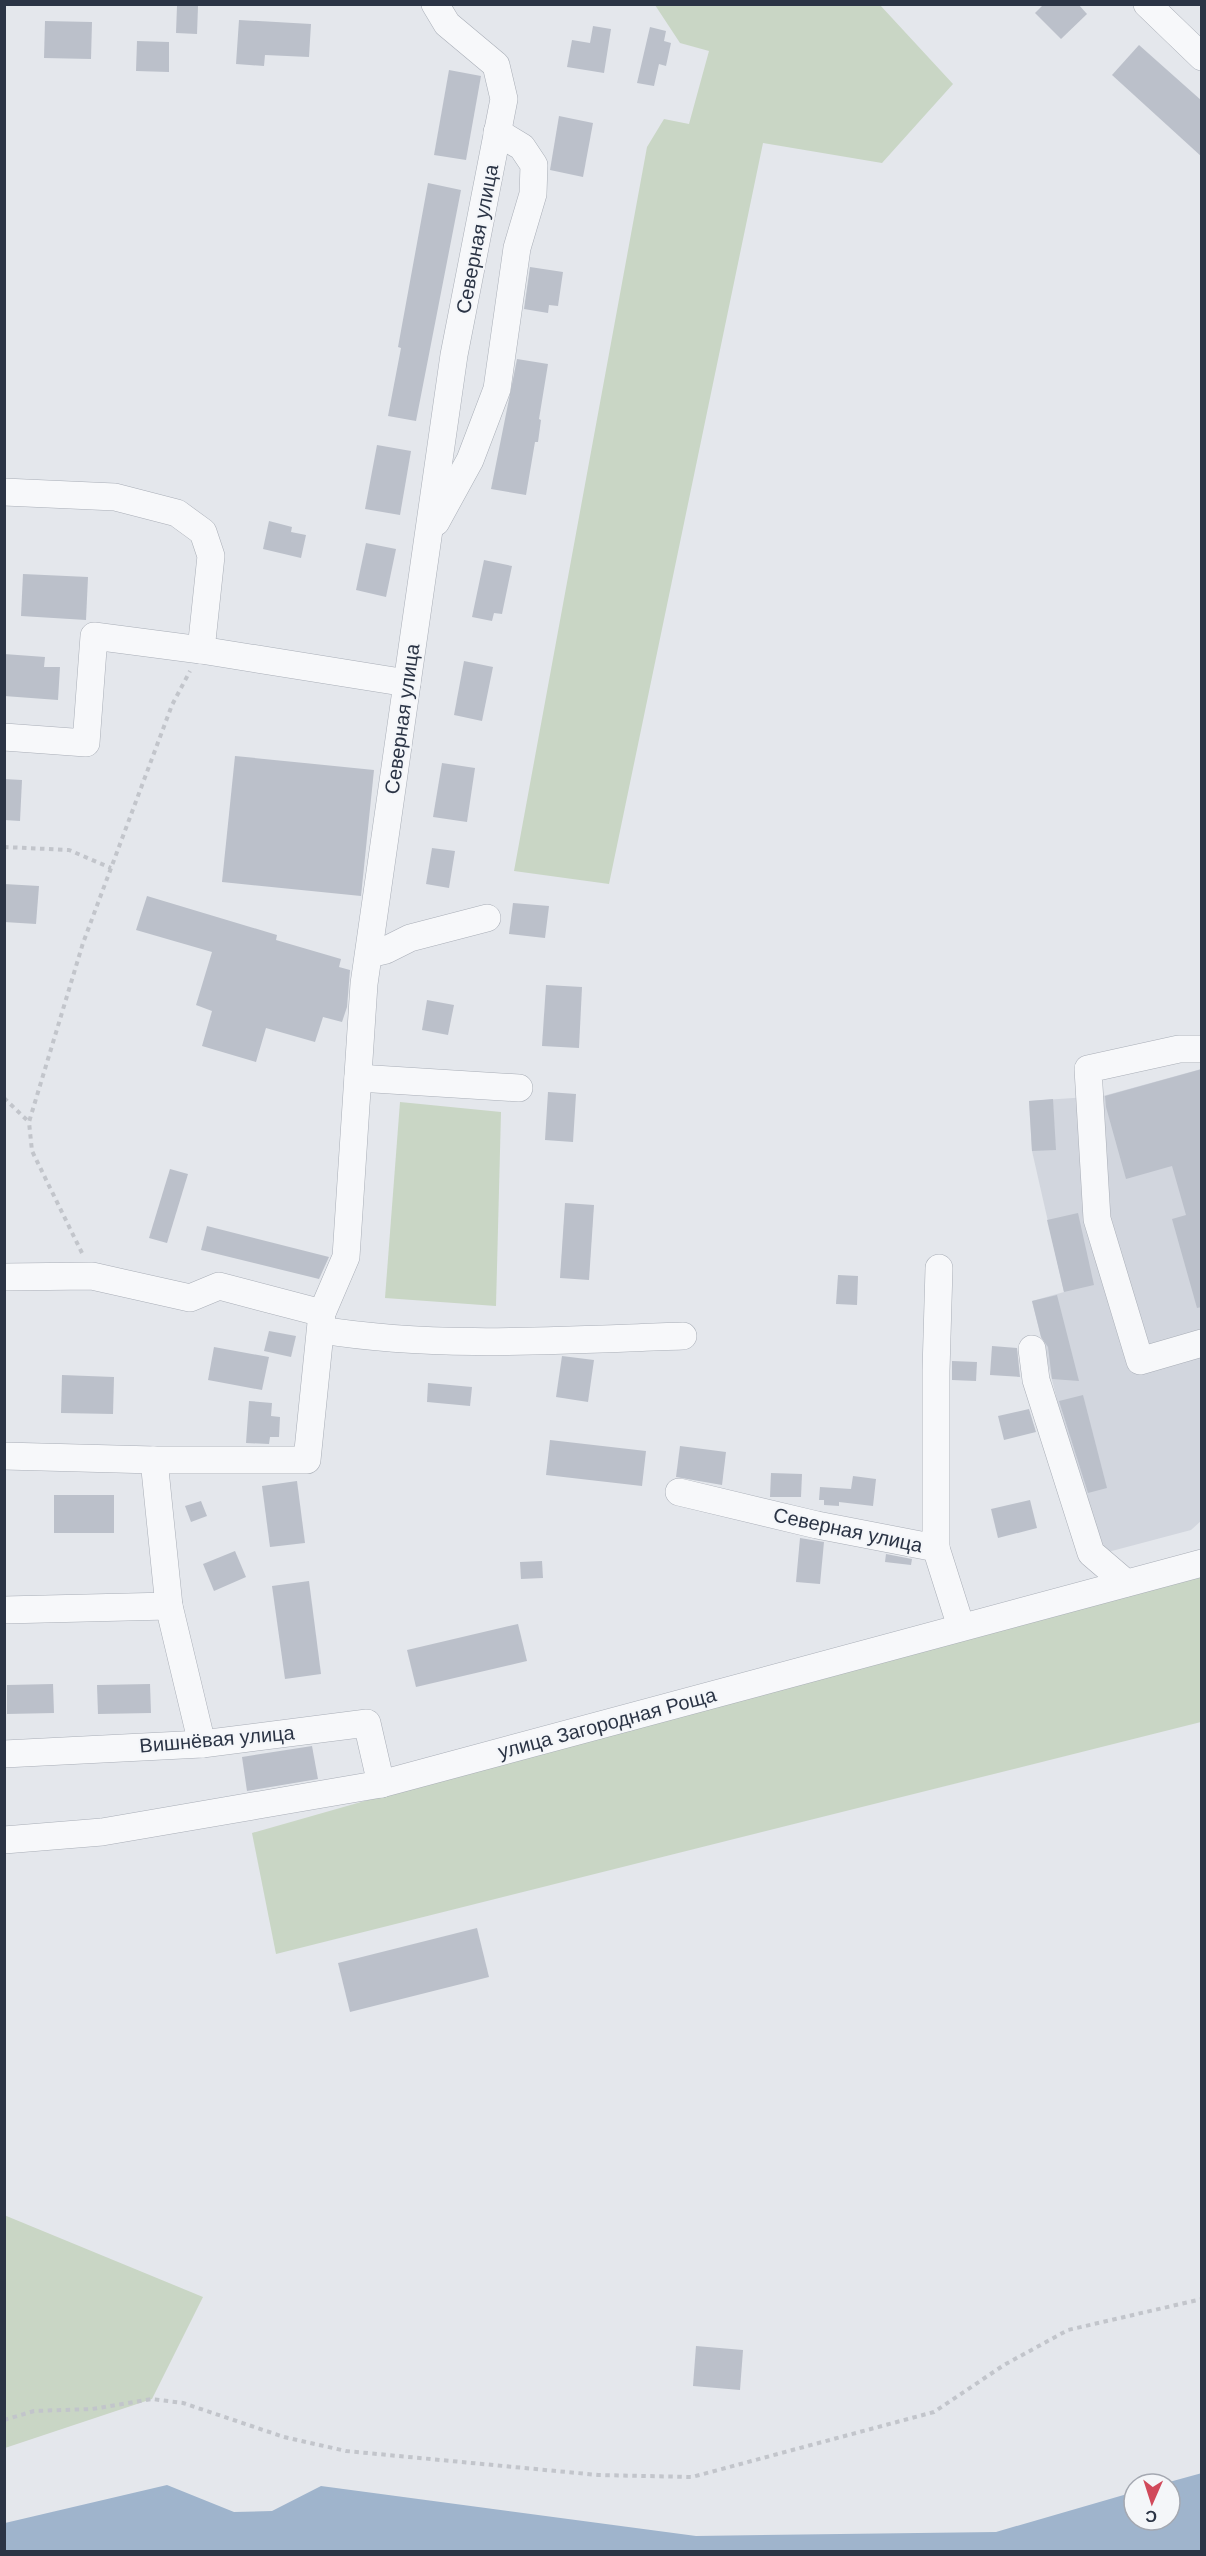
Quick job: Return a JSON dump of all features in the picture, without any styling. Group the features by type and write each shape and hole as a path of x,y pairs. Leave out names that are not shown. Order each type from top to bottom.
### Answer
{"street":[{"name":"Северная улица","path":"154,1460 307,1460 321,1322 346,1257 364,984 454,355 504,99 496,65 447,24 435,4"},
{"path":"1147,4 1202,57"},
{"path":"428,538 470,460 497,389 517,248 533,194 534,165 522,147 498,132"},
{"path":"4,492 115,497 177,513 203,532 211,556 201,650"},
{"path":"4,737 86,743 93,636 201,650 407,683"},
{"path":"369,954 386,951 410,938 487,918"},
{"path":"1202,1049 1179,1049 1088,1069 1097,1219 1140,1361 1202,1343"},
{"path":"358,1078 519,1088"},
{"path":"936,1548 936,1371 939,1268"},
{"path":"4,1277 92,1276 190,1298 219,1286 375,1339 496,1342 683,1336"},
{"path":"1032,1349 1036,1380 1091,1553 1126,1583"},
{"path":"4,1456 154,1460 169,1606 202,1744"},
{"name":"Северная улица","path":"679,1492 817,1525 936,1548 961,1627"},
{"name":"улица Загородная Роща","path":"4,1840 102,1832 381,1784 1202,1563"},
{"path":"4,1610 169,1606"},
{"name":"Вишнёвая улица","path":"4,1754 202,1744 367,1723 381,1784"}],"path":[{"path":"92,1276 32,1151 29,1122 83,943 172,705 201,650"},
{"path":"4,847 69,850 111,868"},
{"path":"4,1098 29,1122"},
{"path":"4,2420 34,2411 92,2409 152,2399 183,2403 284,2437 346,2451 598,2475 692,2477 934,2412 1004,2366 1068,2330 1202,2299"}],"shaded area":[{"path":"1201,1069 1202,1520 1191,1530 1108,1552 1092,1538 1032,1301 1064,1292 1032,1151 1029,1101 1103,1096"}],"green space":[{"path":"655,5 880,5 953,84 882,163 763,143 609,884 514,871 647,147 664,119 689,124 709,51 680,43"},
{"path":"400,1102 501,1112 496,1306 385,1298"},
{"path":"1201,1563 1201,1722 276,1954 252,1833"},
{"path":"4,2215 203,2297 152,2399 5,2448"}],"water":[{"path":"1202,2473 1201,2551 5,2551 5,2523 167,2485 234,2512 272,2511 321,2486 696,2536 996,2532 1122,2495 1122,2532 1182,2532 1182,2478"}],"building":[{"path":"1044,4 1078,4 1087,14 1061,39 1035,13"},
{"path":"177,6 198,6 197,34 176,33"},
{"path":"239,20 311,24 309,57 265,55 264,66 236,64"},
{"path":"45,21 92,22 91,59 44,58"},
{"path":"593,26 611,29 604,73 567,67 572,40 590,43"},
{"path":"650,27 666,31 664,41 671,43 666,66 659,64 654,86 637,83"},
{"path":"137,41 169,42 169,72 136,71"},
{"path":"1139,45 1202,101 1202,157 1112,75"},
{"path":"449,70 481,76 466,160 434,155"},
{"path":"559,116 593,123 583,177 550,170"},
{"path":"428,183 461,190 416,421 388,416 401,348 398,347"},
{"path":"530,267 563,272 558,306 549,305 548,313 524,309"},
{"path":"517,359 548,364 539,419 541,420 538,442 535,442 526,495 491,489"},
{"path":"377,445 411,451 400,515 365,509"},
{"path":"269,521 292,527 291,532 306,535 301,558 263,549"},
{"path":"366,543 396,549 386,597 356,590"},
{"path":"484,560 512,566 502,614 494,613 492,621 472,617"},
{"path":"23,574 88,577 86,620 21,616"},
{"path":"4,654 45,657 44,667 60,667 58,700 4,696"},
{"path":"464,661 493,667 482,721 454,715"},
{"path":"235,756 374,770 361,896 222,882"},
{"path":"442,763 475,768 467,822 433,817"},
{"path":"4,779 22,780 20,821 4,820"},
{"path":"432,848 455,851 449,888 426,884"},
{"path":"4,884 39,886 36,924 4,922"},
{"path":"147,896 277,935 276,940 341,959 339,967 350,970 347,1007 342,1022 323,1017 315,1042 266,1028 256,1062 202,1046 212,1011 196,1005 212,952 136,930"},
{"path":"513,903 549,906 545,938 509,934"},
{"path":"546,985 582,987 579,1048 542,1046"},
{"path":"427,1000 454,1005 448,1035 422,1030"},
{"path":"1202,1069 1202,1307 1197,1308 1172,1219 1186,1215 1172,1166 1126,1179 1105,1096"},
{"path":"548,1092 576,1094 573,1142 545,1140"},
{"path":"1053,1099 1056,1150 1032,1151 1029,1101"},
{"path":"170,1169 188,1174 167,1243 149,1238"},
{"path":"565,1203 594,1205 589,1280 560,1278"},
{"path":"1078,1213 1094,1285 1064,1292 1047,1220"},
{"path":"207,1226 329,1257 319,1279 201,1250"},
{"path":"838,1275 858,1276 857,1305 836,1304"},
{"path":"1057,1295 1079,1381 1052,1379 1048,1347 1041,1337 1032,1301"},
{"path":"269,1331 296,1336 291,1357 264,1351"},
{"path":"992,1346 1017,1348 1020,1377 990,1375"},
{"path":"214,1347 269,1357 262,1390 208,1380"},
{"path":"562,1356 594,1360 588,1402 556,1397"},
{"path":"952,1361 977,1362 976,1381 952,1380"},
{"path":"62,1375 114,1377 113,1414 61,1413"},
{"path":"428,1383 472,1387 470,1406 427,1402"},
{"path":"1083,1395 1107,1488 1088,1493 1059,1401"},
{"path":"249,1401 272,1403 271,1416 280,1417 279,1437 270,1437 269,1444 246,1443"},
{"path":"1029,1409 1036,1432 1004,1440 998,1416"},
{"path":"550,1440 646,1451 642,1486 546,1475"},
{"path":"680,1446 726,1452 722,1485 676,1477"},
{"path":"771,1473 802,1474 801,1497 770,1497"},
{"path":"853,1476 876,1479 873,1506 839,1502 839,1506 824,1505 824,1500 819,1500 820,1487 851,1489"},
{"path":"297,1481 305,1543 270,1547 262,1486"},
{"path":"54,1495 114,1495 114,1533 54,1533"},
{"path":"1030,1500 1037,1528 998,1538 991,1509"},
{"path":"201,1501 207,1516 191,1522 185,1506"},
{"path":"800,1538 824,1542 820,1584 796,1582"},
{"path":"235,1551 246,1577 214,1591 203,1564"},
{"path":"886,1554 912,1559 911,1565 885,1562"},
{"path":"542,1561 543,1578 521,1579 520,1562"},
{"path":"309,1581 321,1674 285,1679 272,1586"},
{"path":"518,1624 527,1661 416,1687 407,1650"},
{"path":"53,1684 54,1713 7,1714 7,1685"},
{"path":"150,1684 151,1713 98,1714 97,1685"},
{"path":"312,1746 318,1779 247,1791 242,1757"},
{"path":"477,1928 489,1977 350,2012 338,1963"},
{"path":"696,2346 743,2350 740,2390 693,2386"}]}
